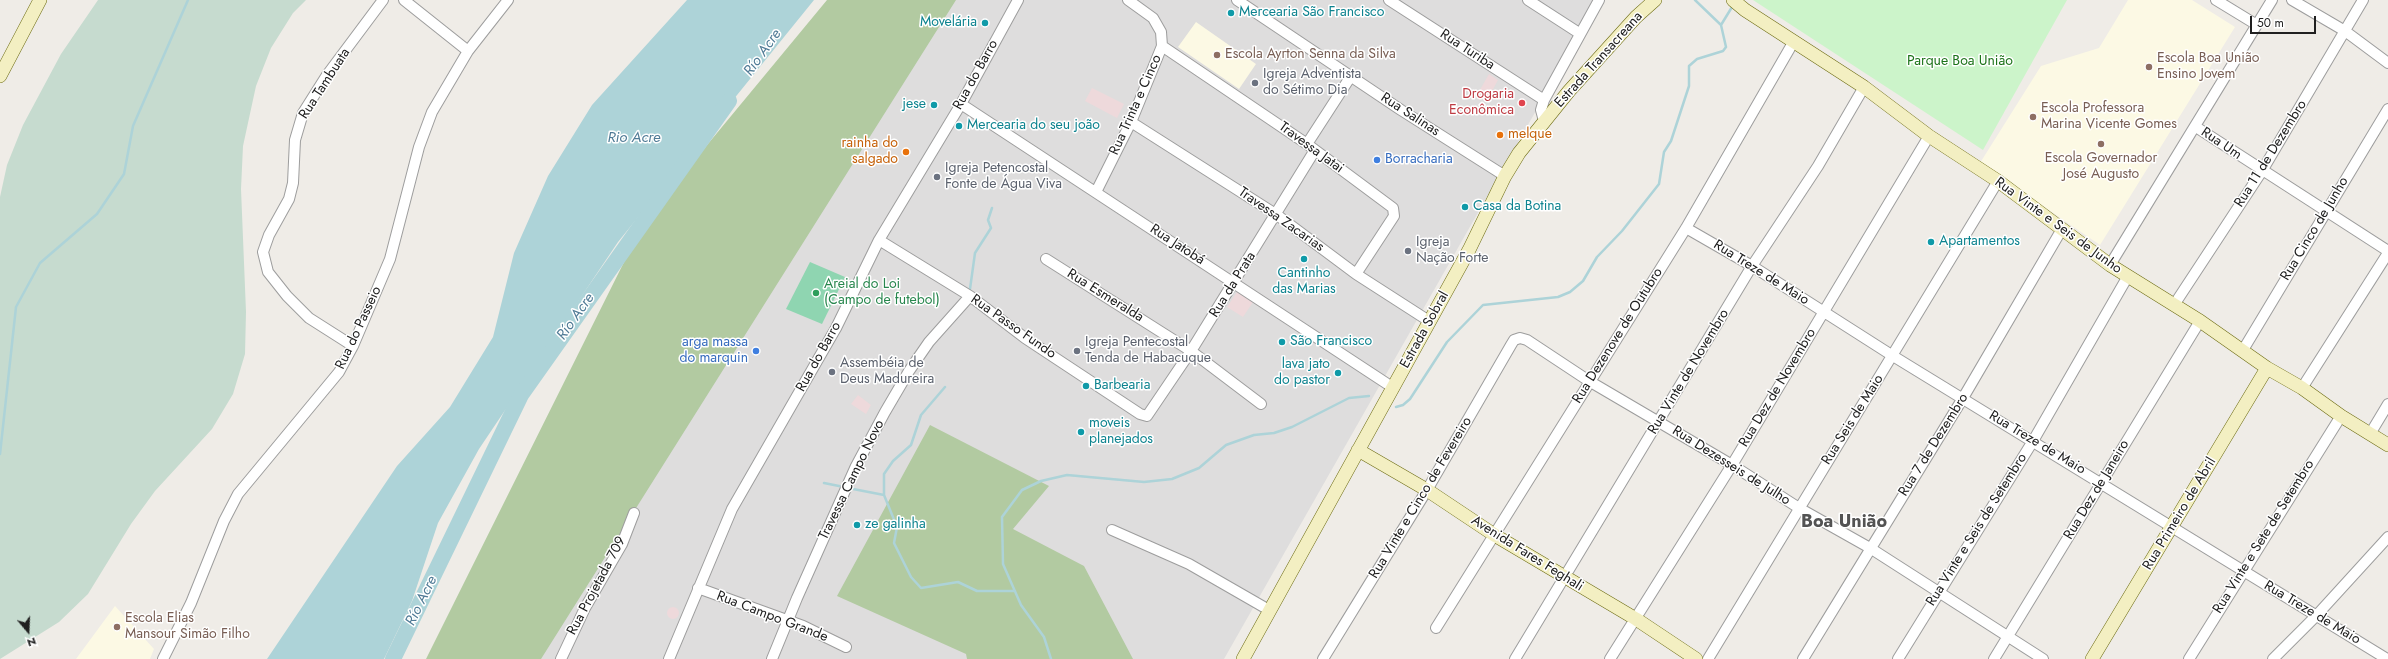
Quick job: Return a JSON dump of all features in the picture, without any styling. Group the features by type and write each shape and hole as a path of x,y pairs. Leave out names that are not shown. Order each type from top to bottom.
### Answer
{"street":[{"path":"0,76 4,60 40,0"},
{"name":"Rua Tambuata","path":"353,346 309,318 287,296 268,272 263,252 269,235 289,200 292,183 295,140 303,113 327,75 383,0"},
{"path":"404,0 468,51"},
{"name":"Rua do Passeio","path":"163,659 191,603 224,521 238,494 256,470 339,372 353,346 390,259 418,147 432,112 468,51 508,0"},
{"name":"Rua do Barro","path":"669,659 732,509 836,328 879,240 961,104 1018,0"},
{"path":"1128,0 1150,15"},
{"path":"1147,0 1150,15"},
{"name":"Rua Salinas","path":"1237,0 1401,110 1505,176"},
{"name":"Rua Turiba","path":"1389,0 1544,100"},
{"path":"1528,0 1579,33"},
{"path":"1544,121 1541,110 1544,100 1598,0"},
{"name":"Estrada Transacreana","path":"1544,121 1636,17 1655,0"},
{"name":"Rua Vinte e Seis de Junho","path":"1733,0 1864,87 1929,136 1998,181 2110,265 2200,321 2267,368 2302,388 2340,416 2388,445"},
{"path":"2216,0 2257,25"},
{"path":"2110,265 2196,127 2272,0"},
{"path":"2292,0 2345,31 2388,63"},
{"name":"Rua 11 de Dezembro","path":"2174,305 2262,171 2364,0"},
{"name":"Rua Trinta e Cinco","path":"1096,192 1131,122 1162,46 1161,32 1150,15"},
{"name":"Rua Dezenove de Outubro","path":"1436,628 1496,536 1589,382 1686,228 1794,41"},
{"name":"Travessa Jatai","path":"1162,46 1311,147 1378,196 1395,211 1394,216 1356,274"},
{"name":"Rua da Prata","path":"1147,416 1191,352 1277,215 1311,147 1351,76"},
{"name":"Rua Vinte de Novembro","path":"1515,659 1752,266 1818,166 1864,87"},
{"name":"Rua Jatobá","path":"961,104 1392,387"},
{"name":"Rua Cinco de Junho","path":"2242,350 2388,109"},
{"name":"Estrada Sobral","path":"1243,659 1392,387 1470,250 1505,176 1544,121"},
{"name":"Travessa Zacarias","path":"1131,122 1277,215 1356,274 1429,321"},
{"name":"Rua Um","path":"2196,127 2388,252"},
{"name":"Rua Dez de Novembro","path":"1610,659 1732,465 1929,136"},
{"name":"Rua Seis de Maio","path":"1708,659 1799,508 1894,356 1998,181"},
{"name":"Rua Treze de Maio","path":"1686,228 1752,266 1894,356 2387,659"},
{"name":"Rua 7 de Dezembro","path":"1803,659 1963,398 2062,229"},
{"name":"Rua Passo Fundo","path":"879,240 970,296 1025,338 1134,410 1147,416"},
{"path":"2302,388 2388,252"},
{"name":"Rua Esmeralda","path":"1046,259 1191,352 1261,404"},
{"name":"Rua Vinte e Seis de Setembro","path":"1898,659 2033,441 2128,276"},
{"name":"Travessa Campo Novo","path":"772,659 856,466 885,412 909,371 929,342 970,296"},
{"name":"Rua Dez de Janeiro","path":"1994,659 2200,321"},
{"name":"Rua Dezesseis de Julho","path":"1520,338 1527,340 1589,382 1732,465 1799,508 1870,548 2044,659"},
{"name":"Rua Vinte e Cinco de Fevereiro","path":"1323,659 1427,490 1514,340 1520,338"},
{"name":"Rua Primeiro de Abril","path":"2092,659 2267,368"},
{"path":"2370,434 2388,404"},
{"name":"Rua Vinte e Sete de Setembro","path":"2189,659 2340,416"},
{"name":"Avenida Fares Feghali","path":"1358,450 1427,490 1496,536 1636,619 1696,659"},
{"name":"Rua Projetada 709","path":"561,659 585,608 622,544 634,513"},
{"path":"1112,530 1189,564 1269,610"},
{"path":"2273,659 2316,616 2388,537"},
{"name":"Rua Campo Grande","path":"698,588 788,620 846,647"}],"shaded area":[{"path":"924,0 1599,0 1224,659 487,659"},
{"path":"2128,0 2192,0 2235,27 2100,245 1980,163 2041,66 2099,48"},
{"name":"Escola Ayrton Senna da Silva","path":"1196,22 1256,64 1239,89 1178,47"},
{"path":"1489,74 1498,80 1487,100 1477,95"},
{"path":"1092,88 1124,104 1117,118 1085,101"},
{"path":"1237,292 1253,302 1243,317 1227,307"},
{"path":"858,395 871,405 866,414 851,404"},
{"name":"Escola Elias Mansour Simão Filho","path":"115,606 154,649 150,659 76,659"},
{"path":"673,607 677,609 679,613 677,617 673,619 669,617 667,613 669,609"}],"green space":[{"path":"98,0 306,0 293,13 271,48 256,86 243,146 241,189 246,312 245,354 233,394 212,429 155,491 131,524 88,594 59,622 0,659 0,197 7,165 23,125 61,54"},
{"path":"827,0 956,0 541,659 426,659 645,220"},
{"name":"Parque Boa União","path":"1753,0 2067,0 1983,150"},
{"name":"Areial do Loi (Campo de futebol)","path":"810,262 845,277 822,324 786,309"},
{"path":"930,425 1049,486 1013,529 1084,566 1133,659 967,659 966,654 837,596"}],"water":[{"name":"Rio Acre","path":"687,0 814,0 618,242 479,449 438,523 412,601 384,659 267,659 397,466 450,407 493,337 514,253 548,176 592,105"}],"waterway":[{"path":"0,454 16,307 40,263 97,214 124,174 133,126 188,0"},
{"path":"1396,407 1403,405 1410,399 1447,342 1483,305 1558,297 1570,292 1583,281 1597,257 1622,231 1659,184 1664,152 1671,141 1689,86 1689,66 1697,59 1723,51 1726,47 1721,25 1695,0"},
{"path":"1721,25 1732,7"},
{"name":"Río Acre","path":"393,659 521,395 729,101"},
{"path":"970,289 975,253 991,228 988,220 992,208"},
{"path":"945,387 921,415 911,445 893,461 884,474 884,495 897,527 894,543 911,577 921,588 958,582 977,591 1015,591"},
{"path":"1051,659 1044,637 1021,605 1003,564 1002,517 1022,490 1041,481 1067,475 1144,482 1172,479 1199,468 1226,445 1254,435 1274,433 1292,427 1349,398 1369,396"},
{"path":"824,483 844,487"},
{"path":"848,488 884,495"}],"place":[{"name":"Mercearia São Francisco","path":"1231,13"},
{"name":"Movelária","path":"985,23"},
{"name":"Escola Ayrton Senna da Silva","path":"1217,55"},
{"name":"Escola Boa União Ensino Jovem","path":"2149,67"},
{"name":"Igreja Adventista do Sétimo Dia","path":"1255,83"},
{"name":"Drogaria Econômica","path":"1522,103"},
{"name":"jese","path":"934,105"},
{"name":"Escola Professora Marina Vicente Gomes","path":"2033,117"},
{"name":"Mercearia do seu joão","path":"959,126"},
{"name":"melque","path":"1500,135"},
{"name":"Escola Governador José Augusto","path":"2101,144"},
{"name":"rainha do salgado","path":"906,152"},
{"name":"Borracharia","path":"1377,160"},
{"name":"Igreja Petencostal Fonte de Água Viva","path":"937,177"},
{"name":"Casa da Botina","path":"1465,207"},
{"name":"Apartamentos","path":"1931,242"},
{"name":"Igreja Nação Forte","path":"1408,251"},
{"name":"Cantinho das Marias","path":"1304,259"},
{"name":"Areial do Loi (Campo de futebol)","path":"816,293"},
{"name":"São Francisco","path":"1282,342"},
{"name":"arga massa do marquin","path":"756,351"},
{"name":"Igreja Pentecostal Tenda de Habacuque","path":"1077,351"},
{"name":"Assembéia de Deus Madureira","path":"832,372"},
{"name":"lava jato do pastor","path":"1338,373"},
{"name":"Barbearia","path":"1086,386"},
{"name":"moveis planejados","path":"1081,432"},
{"name":"ze galinha","path":"857,525"},
{"name":"Escola Elias Mansour Simão Filho","path":"117,627"}],"district":[{"name":"Boa União","path":"1844,523"}]}
